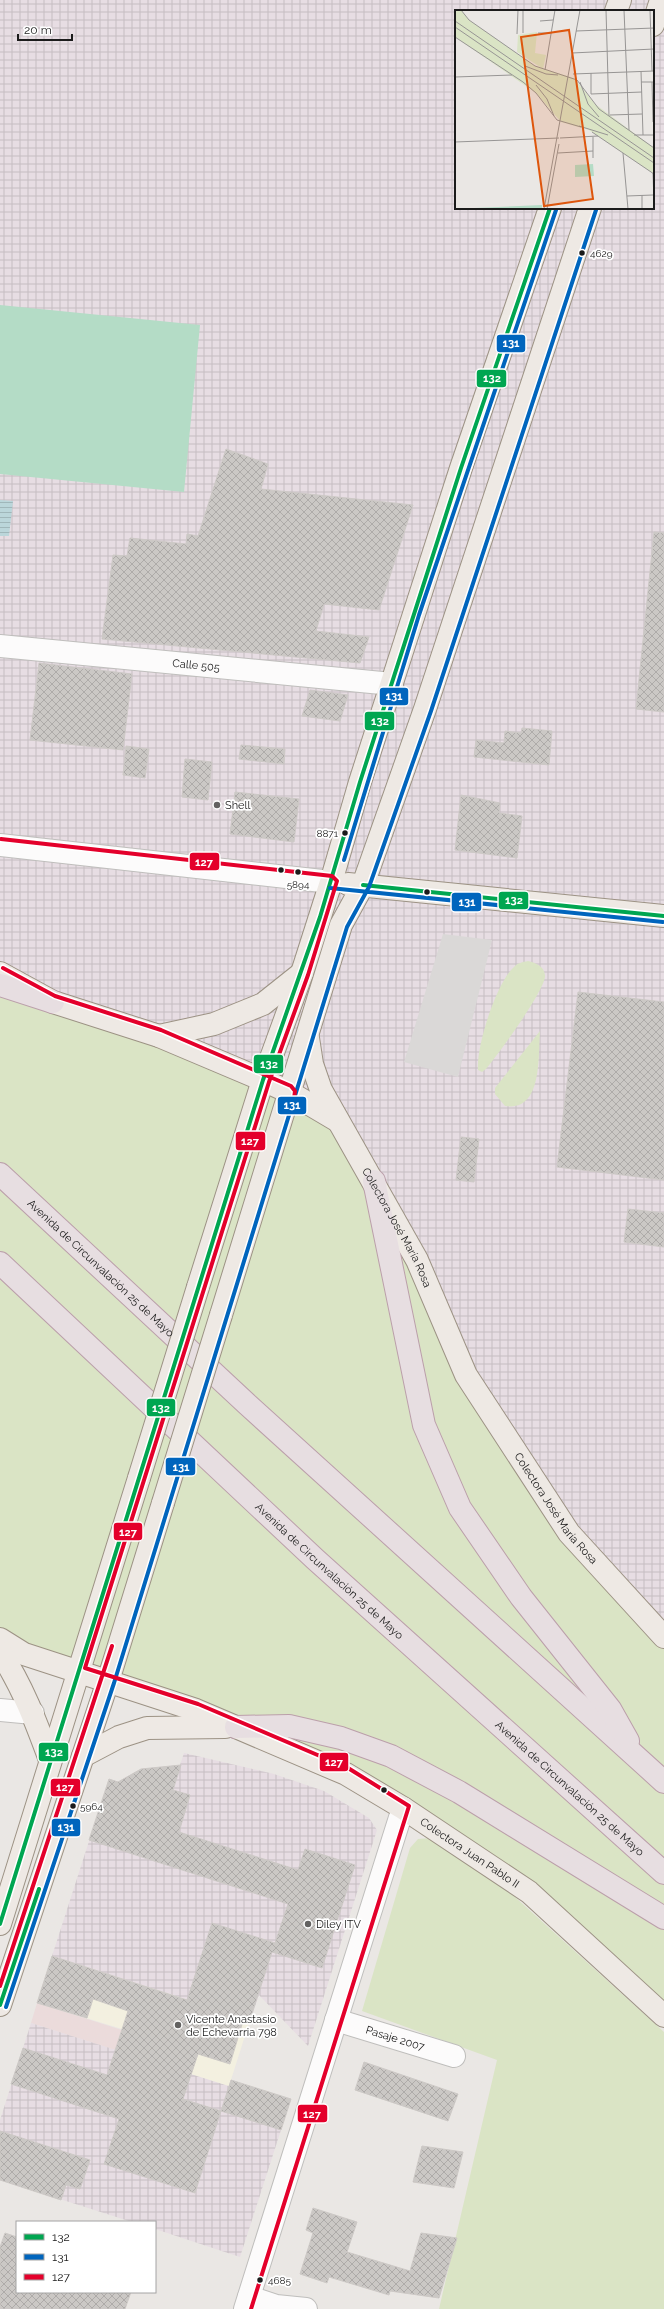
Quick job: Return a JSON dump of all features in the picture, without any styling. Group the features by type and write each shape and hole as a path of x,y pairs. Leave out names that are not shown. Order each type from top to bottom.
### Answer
{"highway":[{"path":"0,985 53,1002"},
{"name":"Avenida de Circunvalación 25 de Mayo","path":"0,1174 248,1405 664,1782"},
{"path":"374,1181 424,1425 460,1508 521,1597 610,1710 640,1760"},
{"name":"Avenida de Circunvalación 25 de Mayo","path":"0,1263 315,1559 664,1874"},
{"path":"236,1727 288,1726 341,1738 391,1756 459,1792 664,1918"}],"main road":[{"path":"616,10 620,0"},
{"path":"654,22 661,0"},
{"path":"0,1924 263,1080 302,973 461,468 550,209"},
{"path":"1,2000 108,1681 341,924 363,885 424,709 590,209"},
{"path":"331,882 664,916"},
{"name":"Colectora José María Rosa","path":"0,973 53,1002 159,1036 263,1080 290,1092 338,1121 374,1181 418,1260 466,1375 569,1533 664,1637"},
{"path":"159,1036 214,1024 263,1004 302,973"},
{"path":"308,1033 312,1064 321,1090 338,1121"},
{"name":"Colectora Juan Pablo II","path":"0,1639 24,1654 196,1710 346,1774 403,1808 529,1892 664,2016"},
{"path":"0,1652 10,1667 33,1713 50,1760"},
{"path":"83,1756 119,1737 147,1728 236,1727"}],"street":[{"name":"Calle 505","path":"0,646 392,684"},
{"path":"0,845 331,882"},
{"path":"0,1710 33,1713"},
{"path":"306,2309 247,2303 403,1808"},
{"name":"Pasaje 2007","path":"336,2020 454,2056"}],"shaded area":[{"path":"0,0 664,0 664,1637 0,973"},
{"path":"443,934 492,940 458,1077 404,1062"},
{"path":"184,1753 274,1774 324,1791 369,1818 377,1830 308,2046 259,1995 250,2020 52,1956 109,1779 122,1783 123,1779 141,1769 180,1765"},
{"name":"Vicente Anastasio de Echevarria 798","path":"52,1956 250,2020 229,2086 115,2050 122,2029 37,2003"},
{"path":"37,2003 122,2030 115,2050 31,2023"},
{"path":"31,2023 229,2086 291,2099 240,2257 156,2229 156,2221 129,2221 0,2180 0,2120"}],"green space":[{"path":"0,305 200,325 184,492 0,474"},
{"path":"528,961 537,964 543,969 545,975 543,982 530,1007 510,1037 492,1062 482,1072 478,1070 480,1046 488,1016 494,1001 507,975 518,964"},
{"path":"0,973 338,1121 466,1375 569,1533 664,1637 664,2016 529,1892 403,1808 0,1639"},
{"path":"540,1031 538,1067 536,1080 532,1091 526,1100 517,1106 505,1106 495,1094 495,1088"},
{"path":"431,1838 515,1897 664,2032 664,2309 439,2309 497,2060 362,2011 410,1848 418,1839"}],"water":[{"path":"0,500 13,501 9,536 0,536"}],"building":[{"path":"226,449 268,464 261,489 413,505 379,610 324,604 316,631 369,637 360,663 102,639 113,555 127,556 130,538 186,544 187,534 198,536"},
{"path":"654,532 664,533 664,712 636,709"},
{"path":"39,663 132,674 123,750 30,740"},
{"path":"310,690 348,695 340,721 302,716"},
{"path":"522,728 552,731 549,765 474,757 476,740 504,743 505,731 521,733"},
{"path":"241,745 285,749 284,764 239,759"},
{"path":"126,746 149,749 145,778 123,775"},
{"path":"185,759 212,762 208,800 182,797"},
{"path":"235,792 299,799 294,842 230,834"},
{"path":"461,795 500,803 499,813 522,816 517,858 455,850"},
{"path":"578,992 664,1002 664,1180 557,1167"},
{"path":"461,1137 479,1139 474,1182 456,1180"},
{"path":"628,1209 664,1213 664,1247 624,1242"},
{"path":"181,1765 173,1790 190,1795 179,1832 298,1870 305,1849 355,1865 322,1968 272,1952 250,2020 244,2018 230,2064 198,2054 183,2099 221,2111 195,2193 104,2164 119,2119 11,2084 23,2048 107,2075 128,2011 93,1999 87,2018 37,2003 52,1956 187,2000 212,1923 275,1943 288,1904 89,1840 109,1779 118,1782 141,1769"},
{"path":"364,2062 458,2094 448,2121 355,2090"},
{"path":"231,2080 291,2099 281,2130 221,2111"},
{"path":"0,2131 90,2160 80,2189 66,2185 61,2200 0,2180"},
{"path":"422,2146 463,2152 454,2188 413,2182"},
{"path":"313,2208 357,2222 347,2252 410,2271 421,2233 457,2238 439,2298 390,2291 389,2295 329,2277 327,2283 300,2274 313,2233 306,2230"},
{"path":"5,2233 16,2237 16,2293 131,2293 125,2309 0,2309 0,2247"}],"transit line":[{"name":"132","path":"0,1924 263,1080 320,917 360,782 461,468 550,209"},
{"name":"131","path":"344,860 419,615 556,210"},
{"name":"131","path":"6,2007 114,1683 347,927 369,887 431,711 596,210"},
{"name":"127","path":"1,839 332,876 337,881 308,975 269,1082 85,1668 198,1704 238,1721 348,1768 409,1806 251,2309"},
{"name":"132","path":"363,885 664,916"},
{"name":"131","path":"330,888 663,922"},
{"name":"127","path":"3,968 55,996 161,1030 291,1086 295,1091 294,1099"},
{"name":"127","path":"0,1986 112,1646"},
{"name":"132","path":"0,2005 39,1889"}],"place":[{"name":"4629","path":"582,253"},
{"name":"Shell","path":"217,805"},
{"name":"8871","path":"345,833"},
{"name":"5894","path":"298,872"},
{"name":"5964","path":"73,1806"},
{"name":"Diley ITV","path":"308,1924"},
{"name":"Vicente Anastasio de Echevarria 798","path":"178,2025"},
{"name":"4685","path":"260,2280"}]}
